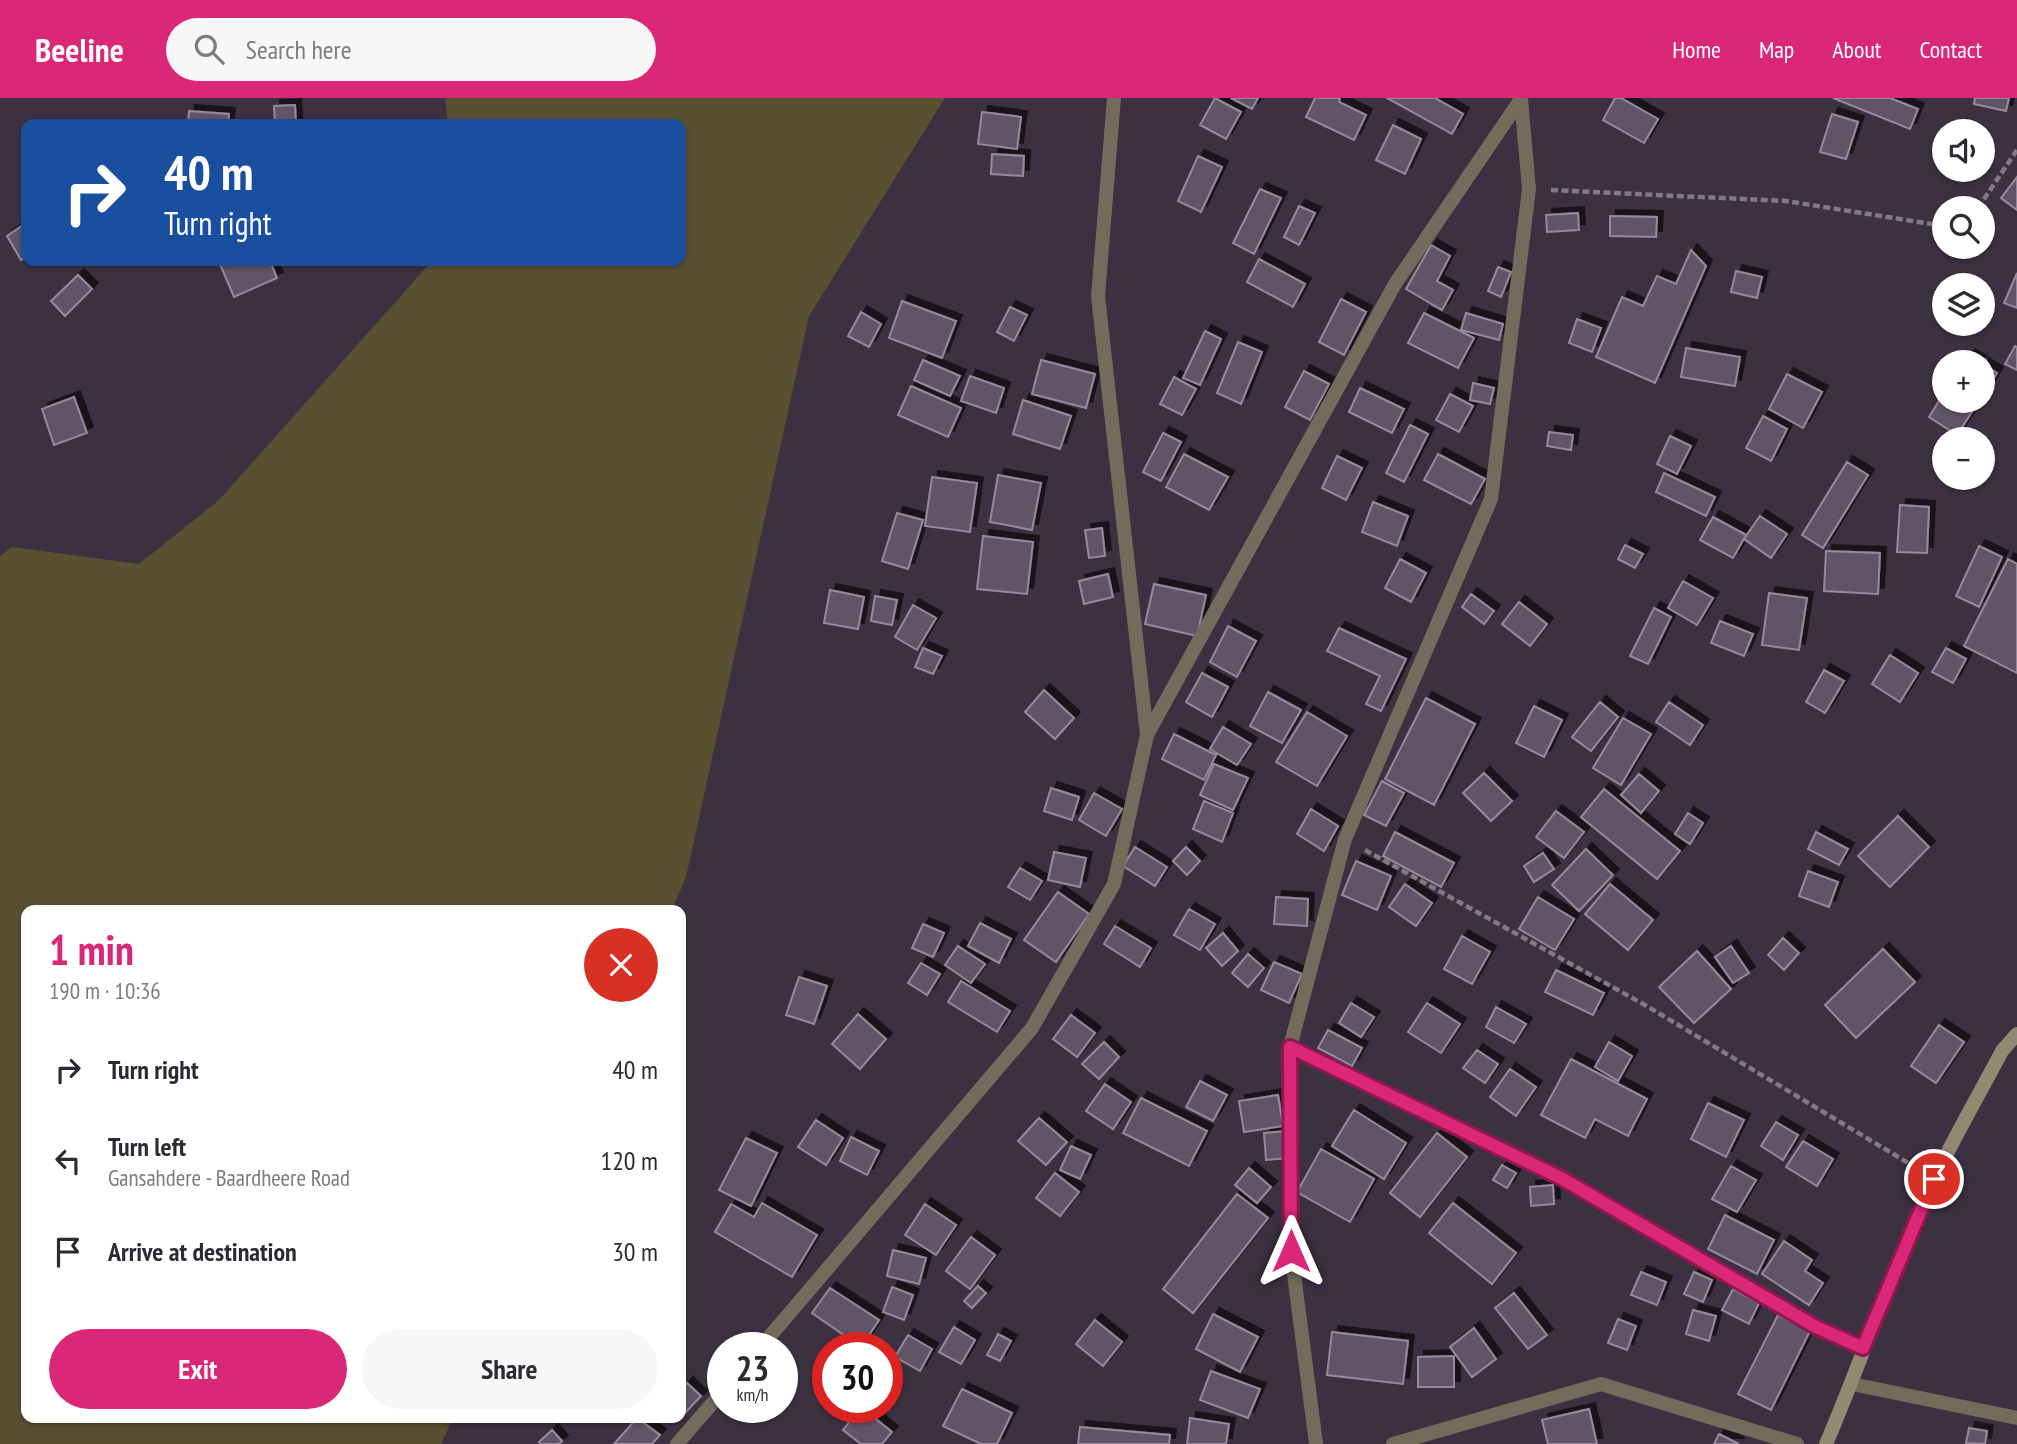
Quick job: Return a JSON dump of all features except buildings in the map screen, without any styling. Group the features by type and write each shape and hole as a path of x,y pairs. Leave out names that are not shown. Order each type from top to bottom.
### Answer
{"main road":[{"path":"1826,1444 1934,1179 2002,1051 2017,1034"}],"street":[{"path":"1114,98 1098,296 1147,735"},
{"path":"774,1332 1032,1028 1114,884 1147,735 1395,284 1520,100"},
{"path":"1316,1444 1291,1251 1290,1047 1345,839 1492,499 1529,189 1520,100"},
{"path":"1290,1047 1561,1178 1816,1327 1863,1348"},
{"path":"1393,1444 1601,1384 1797,1444"},
{"path":"1852,1384 2017,1418"},
{"path":"677,1444 707,1409"}],"path":[{"path":"1986,196 2017,150"},
{"path":"1529,189 1786,201 1932,224"},
{"path":"1345,839 1645,1005 1934,1179"}],"shaded area":[{"path":"445,98 945,98 809,316 686,877 674,905 21,905 21,1423 451,1423 441,1444 0,1444 0,556 12,547 139,564 218,501 428,266 686,266 686,119 447,119"}],"route":[{"path":"1291,1251 1290,1047 1561,1178 1816,1327 1863,1348 1934,1179"}]}
